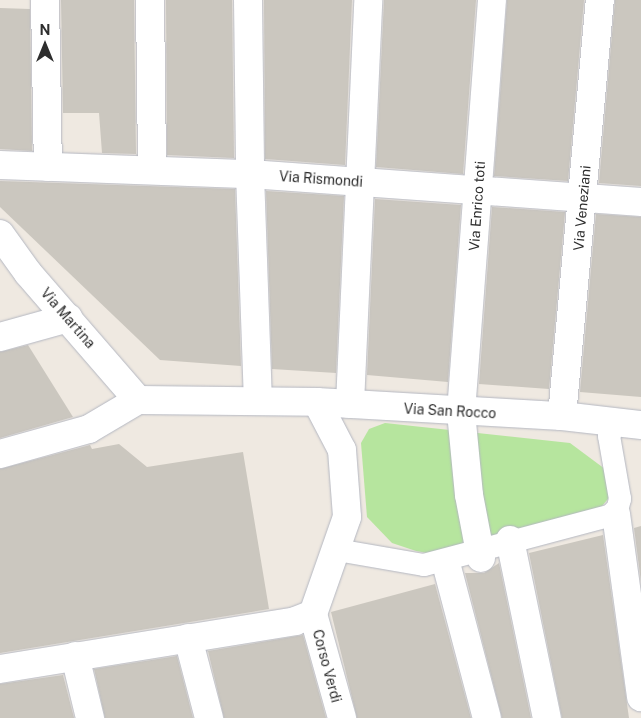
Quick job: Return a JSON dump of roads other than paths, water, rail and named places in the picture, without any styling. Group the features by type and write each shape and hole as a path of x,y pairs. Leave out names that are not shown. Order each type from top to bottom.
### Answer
{"street":[{"path":"44,0 48,167"},
{"path":"150,0 152,170"},
{"path":"248,0 250,174 258,402"},
{"path":"350,404 368,0"},
{"name":"Via Enrico toti","path":"480,553 468,495 461,412 492,0"},
{"name":"Via Veneziani","path":"562,416 600,0"},
{"name":"Via Rismondi","path":"0,165 250,174 641,202"},
{"name":"Via Martina","path":"0,234 28,273 138,400"},
{"path":"0,337 68,318"},
{"path":"0,454 90,430 138,400"},
{"name":"Via San Rocco","path":"138,400 317,402 461,412 562,416 628,424"},
{"path":"0,669 295,621 313,614 347,517 342,450 317,402"},
{"path":"616,514 635,612 641,697"},
{"path":"510,540 546,718"},
{"path":"447,567 487,718"},
{"name":"Corso Verdi","path":"313,614 342,718"},
{"path":"188,638 209,718"},
{"path":"75,656 90,718"}],"lane":[{"path":"337,550 424,565 480,553 510,540 616,514 620,499 609,436 628,424"}]}
